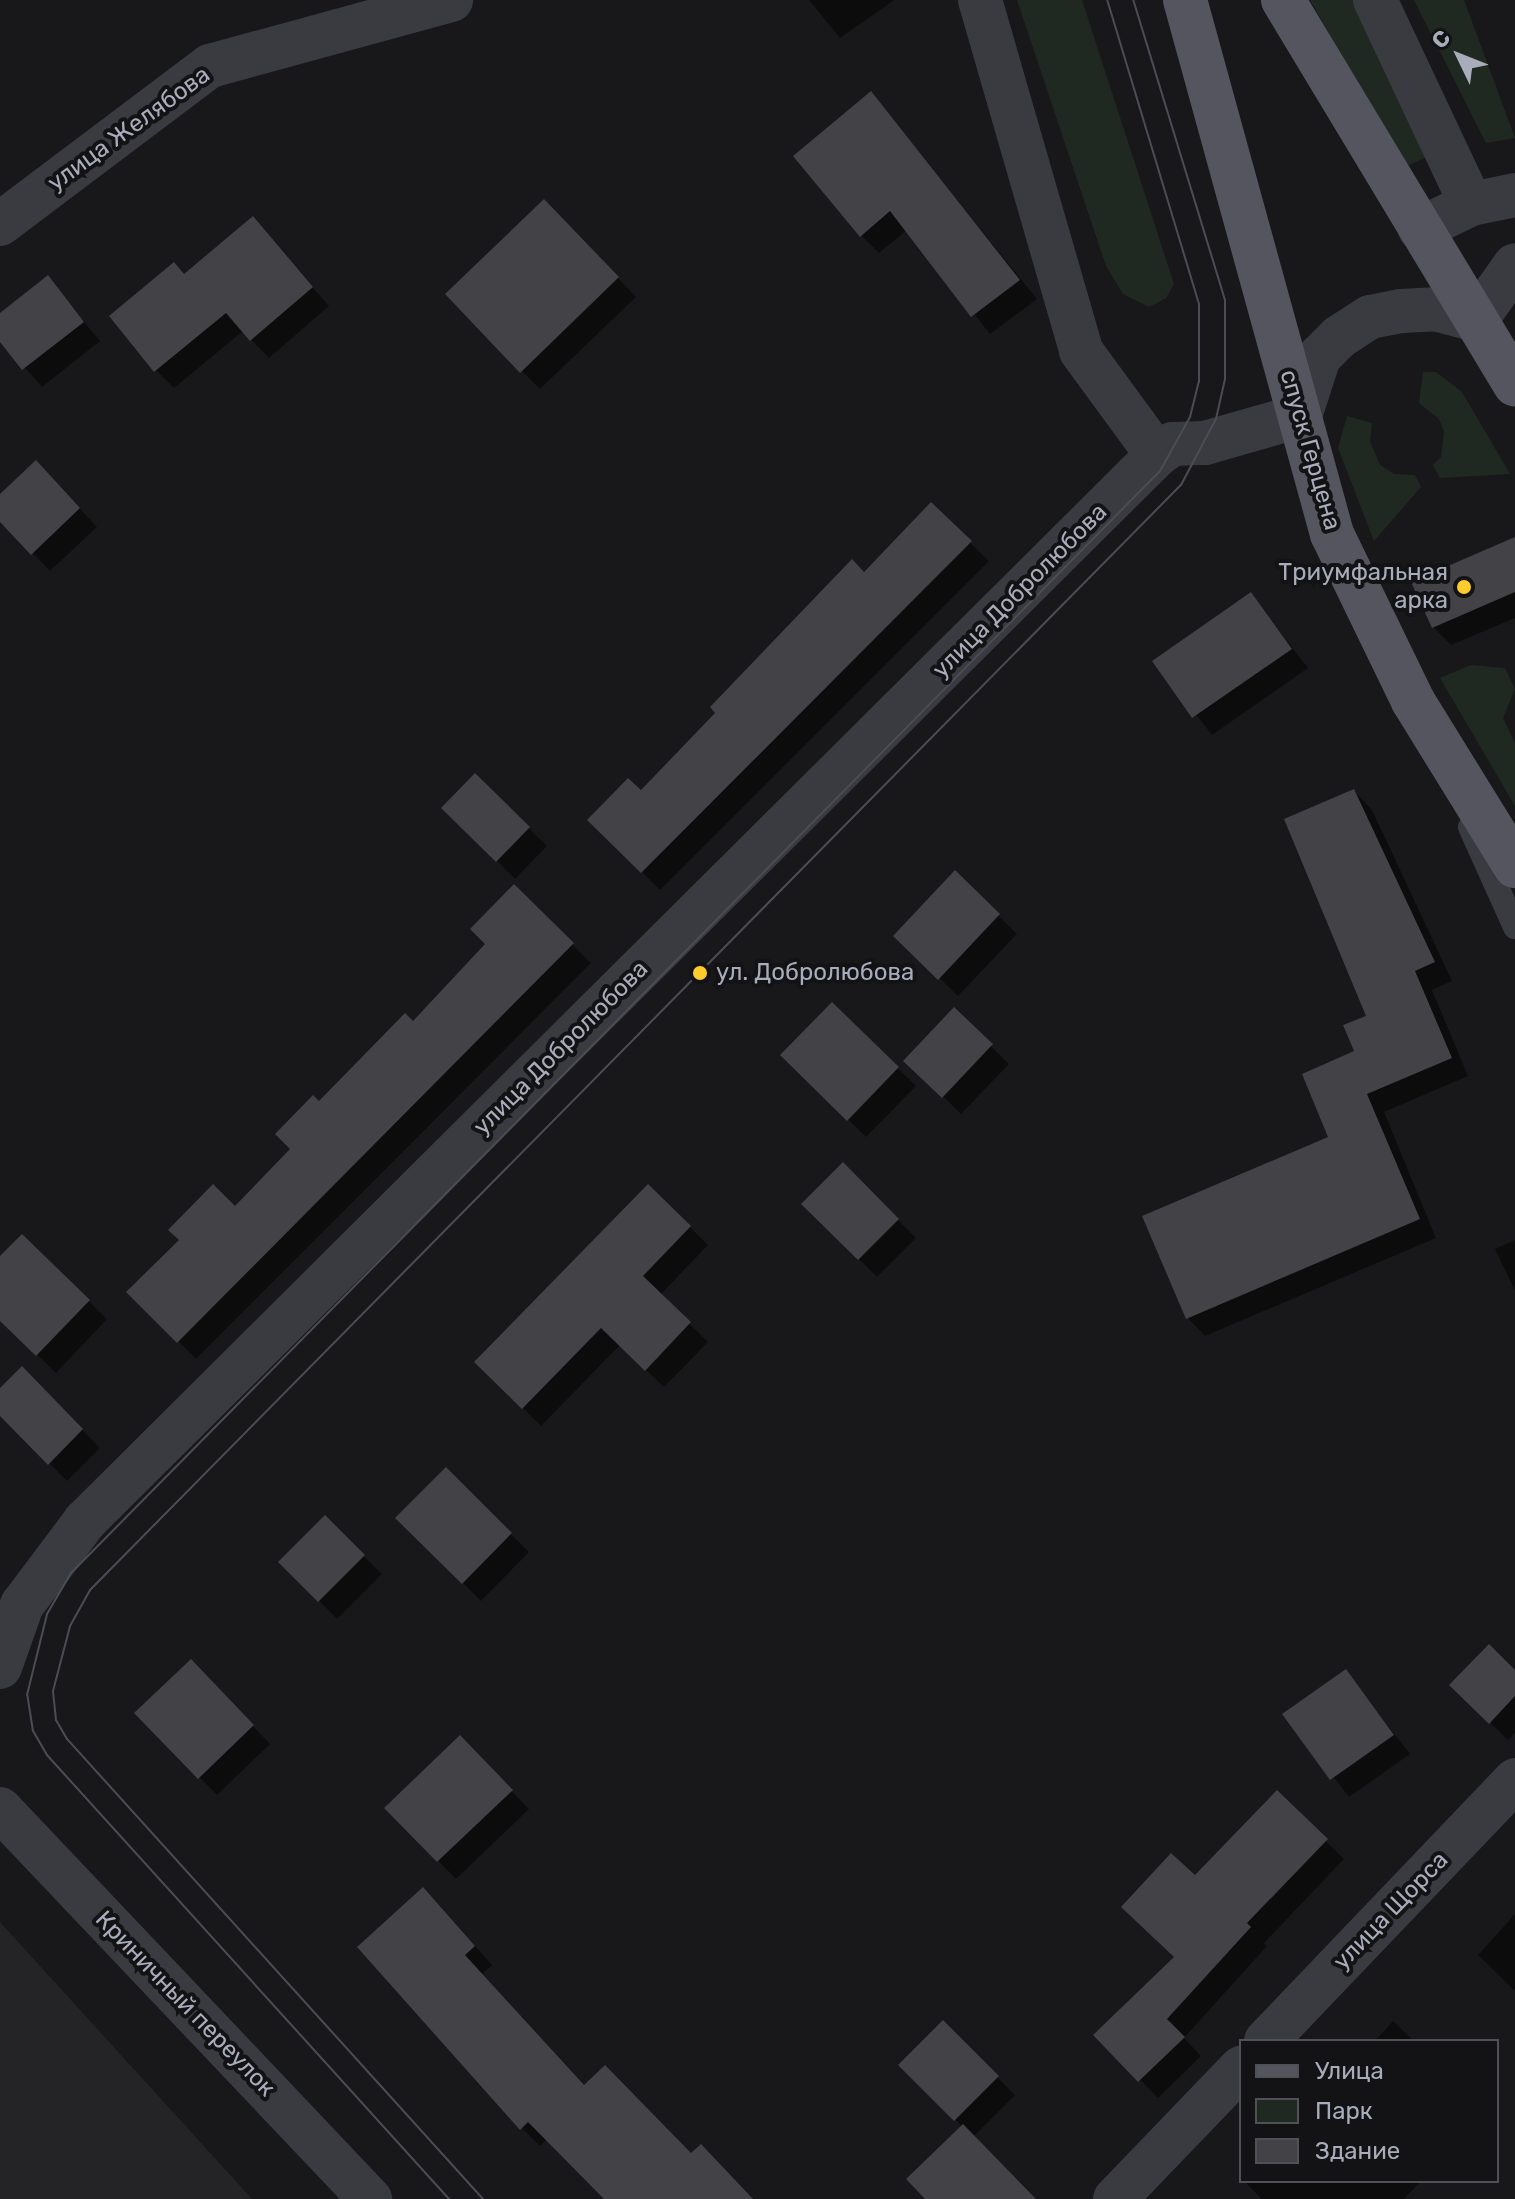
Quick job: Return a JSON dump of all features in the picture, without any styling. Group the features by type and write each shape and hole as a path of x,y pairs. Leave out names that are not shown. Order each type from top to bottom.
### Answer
{"main road":[{"name":"спуск Герцена","path":"1185,0 1332,534 1413,701 1515,866"},
{"path":"1283,0 1515,385"}],"street":[{"name":"улица Желябова","path":"0,224 210,66 451,0"},
{"path":"980,0 1081,351 1157,455 1173,444 1205,443 1300,416 1319,357 1370,317 1435,309 1476,320 1515,265"},
{"path":"1375,0 1471,204"},
{"path":"1420,229 1471,204 1515,195"},
{"name":"улица Добролюбова","path":"0,1667 22,1605 85,1521 1157,455"},
{"name":"улица Щорса","path":"1268,2039 1515,1780"},
{"name":"Криничный переулок","path":"0,1809 370,2199"},
{"path":"1115,2199 1239,2070"}],"lane":[{"path":"1413,701 1515,927"}],"shaded area":[{"path":"0,1922 252,2199 0,2199"}],"green space":[{"path":"1017,0 1082,0 1174,284 1166,298 1149,307 1123,294 1106,266"},
{"path":"1310,0 1361,0 1433,154 1405,167"},
{"path":"1414,0 1464,0 1515,138 1486,143"},
{"path":"1423,372 1436,372 1462,392 1510,474 1440,478 1433,465 1441,457 1444,431 1439,419 1419,403"},
{"path":"1347,416 1372,423 1370,441 1380,465 1394,474 1415,475 1421,487 1374,541 1338,448"},
{"path":"1471,665 1505,668 1515,689 1503,718 1515,743 1515,806 1440,678"}],"building":[{"path":"871,91 1020,280 971,317 890,211 860,237 793,156"},
{"path":"544,199 619,277 520,373 445,294"},
{"path":"253,216 313,287 250,341 226,313 154,372 109,316 174,262 184,274"},
{"path":"48,275 84,322 22,370 0,342 0,313"},
{"path":"36,460 80,508 31,555 0,522 0,494"},
{"path":"931,502 972,541 641,873 587,820 628,778 641,790 715,713 710,707 852,559 864,572"},
{"name":"Триумфальная арка","path":"1515,537 1515,592 1432,628 1411,582"},
{"path":"1251,592 1292,649 1192,718 1152,661"},
{"path":"475,773 530,827 496,862 441,808"},
{"path":"1354,789 1435,962 1415,971 1452,1058 1367,1094 1420,1219 1186,1319 1142,1216 1328,1137 1302,1074 1354,1051 1343,1025 1366,1016 1284,819"},
{"path":"955,870 1000,914 938,980 893,936"},
{"path":"514,884 574,943 177,1343 126,1292 179,1240 168,1230 213,1184 235,1206 290,1149 275,1134 313,1095 319,1101 405,1013 413,1021 485,944 470,929"},
{"path":"832,1002 899,1067 847,1121 780,1055"},
{"path":"954,1007 993,1044 942,1098 903,1061"},
{"path":"843,1162 899,1219 858,1260 801,1204"},
{"path":"648,1184 691,1226 643,1276 691,1322 645,1371 601,1328 522,1409 474,1362"},
{"path":"22,1234 90,1300 36,1356 0,1321 0,1256"},
{"path":"22,1366 83,1429 48,1465 0,1416 0,1388"},
{"path":"446,1467 512,1533 462,1584 395,1518"},
{"path":"325,1515 365,1555 318,1602 278,1562"},
{"path":"1489,1644 1515,1670 1515,1696 1489,1724 1449,1685"},
{"path":"191,1659 254,1725 198,1779 134,1713"},
{"path":"1346,1669 1394,1735 1330,1780 1282,1714"},
{"path":"460,1735 513,1790 437,1862 384,1808"},
{"path":"1277,1790 1328,1839 1247,1923 1251,1927 1167,2019 1185,2037 1138,2082 1093,2035 1174,1957 1121,1907 1171,1853 1195,1875"},
{"path":"423,1887 475,1946 465,1955 584,2085 605,2065 691,2153 701,2144 753,2199 604,2199 528,2122 520,2130 357,1947"},
{"path":"943,2020 999,2076 954,2121 898,2065"},
{"path":"963,2124 1036,2199 925,2199 906,2179"}],"tram line":[{"path":"449,2199 47,1755 33,1731 27,1695 47,1614 71,1573 1160,471 1190,417 1199,382 1199,304 1107,0"},
{"path":"483,2199 67,1739 56,1720 53,1691 70,1626 90,1590 1181,485 1216,419 1225,379 1225,300 1133,0"}],"place":[{"name":"Триумфальная арка","path":"1464,587"},
{"name":"ул. Добролюбова","path":"700,973"}]}
